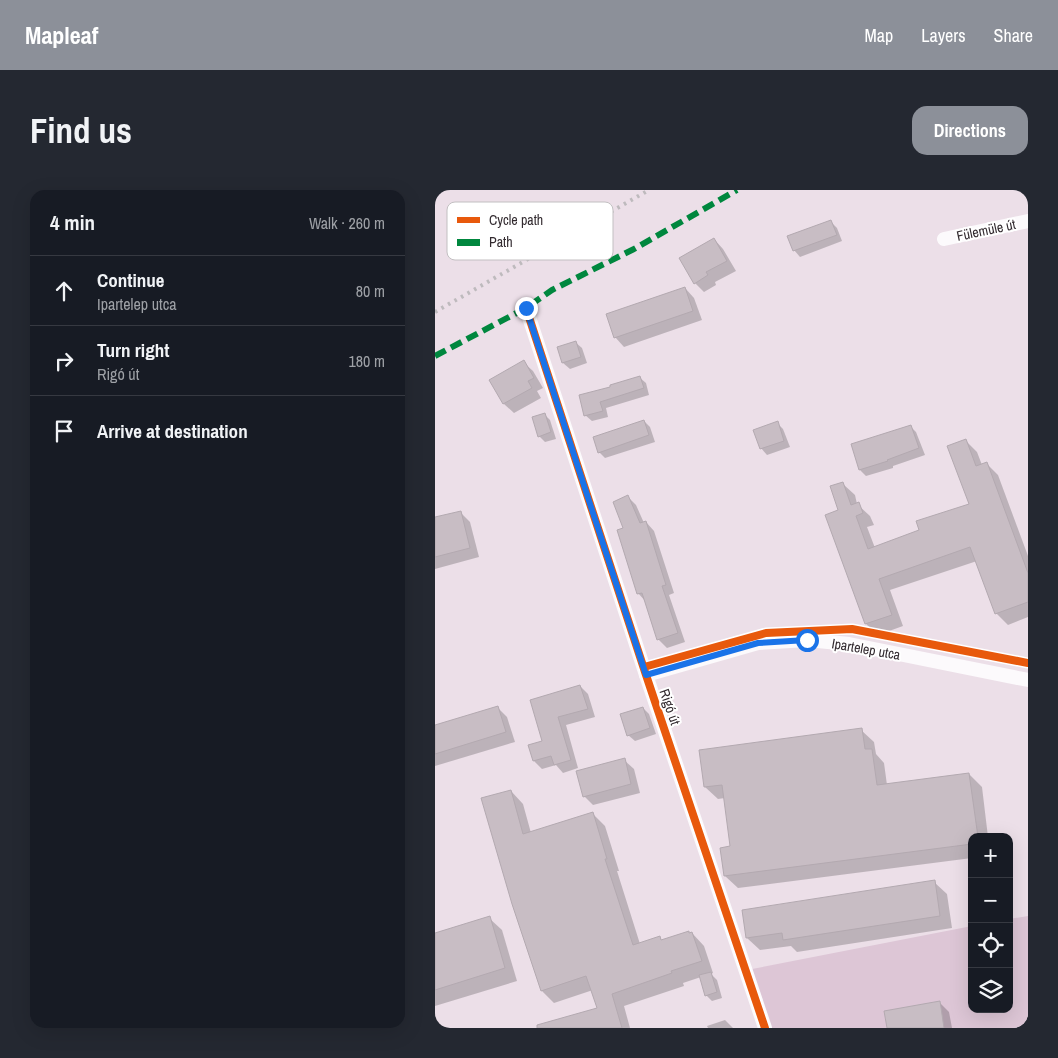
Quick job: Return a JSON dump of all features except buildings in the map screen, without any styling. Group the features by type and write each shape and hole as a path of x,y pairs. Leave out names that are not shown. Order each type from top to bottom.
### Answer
{"street":[{"name":"Fülemüle út","path":"944,239 1028,221"},
{"name":"Rigó út","path":"526,308 646,675 765,1028"},
{"name":"Ipartelep utca","path":"646,675 758,643 807,640 849,644 1028,680"}],"shaded area":[{"path":"1028,916 1028,1028 770,1028 752,969 968,927 968,1013 1013,1013 1013,918"}],"railway":[{"path":"613,211 649,190"},
{"path":"435,312 526,260"}],"marked path":[{"path":"613,260 737,190"},
{"path":"435,356 526,308 552,290 612,260"}],"cycle path":[{"path":"526,308 646,675 765,1028"},
{"path":"644,667 766,633 852,629 1028,663"}],"route":[{"path":"526,308 646,675 758,643 807,640"}]}
